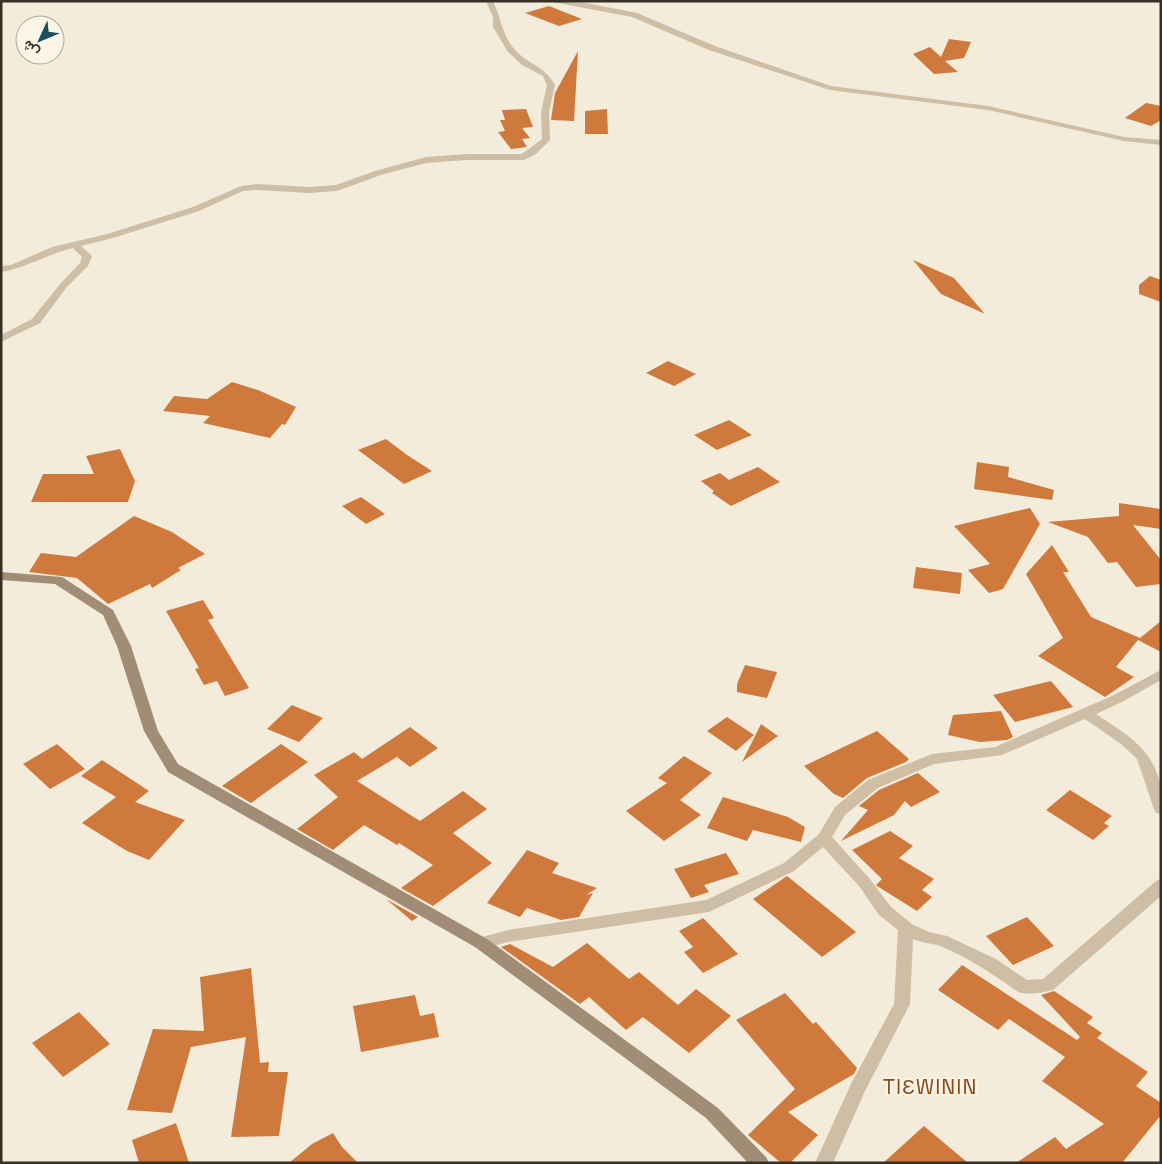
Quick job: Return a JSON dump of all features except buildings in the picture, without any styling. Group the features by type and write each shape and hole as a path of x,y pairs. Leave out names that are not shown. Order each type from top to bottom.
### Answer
{"street":[{"path":"1,269 13,267 55,249 110,236 196,209 241,189 257,187 324,190 337,188 378,173 426,160 467,157 524,157 533,152 546,140 545,112 551,85 546,75 525,63 511,50 498,27 497,17 489,1"},
{"path":"550,1 586,5 634,15 712,48 830,88 988,108 1124,139 1161,143"},
{"path":"1,339 36,321 63,286 85,264 87,256 74,244"},
{"path":"1,576 58,580 108,613 124,646 151,731 172,768 481,943 712,1113 760,1163"},
{"path":"481,943 508,936 709,906 789,867 824,838 840,811 873,784 932,759 997,752 1117,699 1161,674"},
{"path":"1086,713 1126,742 1142,757 1161,809"},
{"path":"824,838 864,882 885,911 906,928 926,938 941,940 990,964 1024,988 1047,985 1161,885"},
{"path":"824,1163 857,1089 902,1004 906,928"}],"district":[{"name":"TIƐWININ","path":"930,1087"}]}
